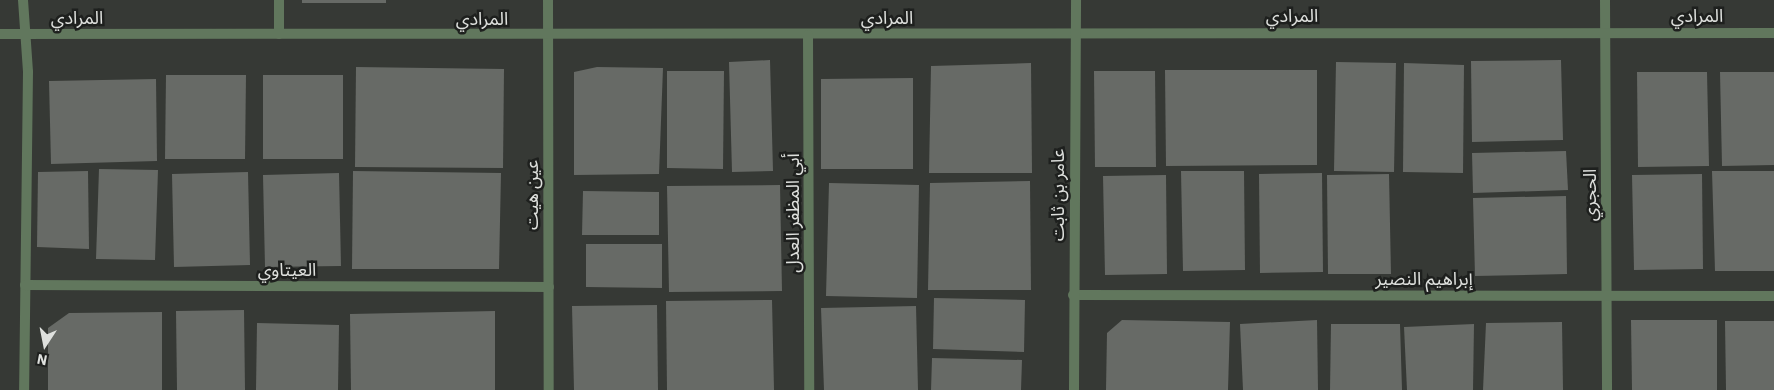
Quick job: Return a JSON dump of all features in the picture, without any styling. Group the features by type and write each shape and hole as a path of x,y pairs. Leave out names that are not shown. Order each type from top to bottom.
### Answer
{"street":[{"path":"23,0 28,72 24,390"},
{"path":"279,0 279,34"},
{"name":"عين هيت","path":"548,0 549,390"},
{"name":"عامر بن ثابت","path":"1074,390 1076,0"},
{"name":"الحجري","path":"1605,0 1607,390"},
{"name":"المرادي","path":"0,34 808,35 1774,32"},
{"name":"أبي المظفر العدل","path":"808,35 810,390"},
{"name":"العيتاوي","path":"25,285 549,287"},
{"name":"إبراهيم النصير","path":"1073,295 1774,296"}],"building":[{"path":"302,0 386,0 386,3 302,3"},
{"path":"770,60 773,171 732,172 729,62"},
{"path":"1561,60 1563,140 1472,142 1471,61"},
{"path":"1336,62 1396,63 1394,172 1334,171"},
{"path":"1031,63 1032,173 929,173 931,66"},
{"path":"1404,63 1464,65 1463,173 1403,172"},
{"path":"356,67 504,69 503,168 355,167"},
{"path":"597,67 663,68 659,174 574,175 574,72"},
{"path":"1165,70 1317,70 1317,165 1166,166"},
{"path":"667,71 724,71 723,169 667,168"},
{"path":"1094,71 1155,71 1156,167 1095,167"},
{"path":"1637,72 1707,72 1709,166 1638,167"},
{"path":"1720,72 1774,72 1774,165 1722,166"},
{"path":"166,75 246,75 245,159 165,159"},
{"path":"263,75 343,75 343,159 263,159"},
{"path":"913,78 913,169 821,169 821,79"},
{"path":"156,79 157,161 51,164 49,81"},
{"path":"1566,151 1568,190 1473,193 1472,153"},
{"path":"99,169 158,170 155,260 96,259"},
{"path":"88,171 89,249 37,247 38,172"},
{"path":"353,171 501,173 499,269 352,269"},
{"path":"1181,171 1244,171 1245,270 1183,271"},
{"path":"1712,171 1774,171 1774,271 1715,271"},
{"path":"248,172 250,265 174,267 172,174"},
{"path":"339,173 341,266 265,267 263,175"},
{"path":"1322,173 1323,272 1260,273 1259,174"},
{"path":"1389,174 1391,274 1328,274 1327,175"},
{"path":"1702,174 1703,269 1634,270 1632,175"},
{"path":"1166,175 1167,274 1105,275 1103,176"},
{"path":"1030,181 1031,290 928,290 930,183"},
{"path":"829,183 919,185 917,298 826,296"},
{"path":"780,185 782,291 669,292 667,186"},
{"path":"583,191 659,192 659,235 582,235"},
{"path":"1566,196 1567,274 1475,276 1473,198"},
{"path":"586,244 662,244 662,288 586,287"},
{"path":"934,298 1025,300 1024,352 933,349"},
{"path":"772,300 774,390 667,390 666,301"},
{"path":"657,305 658,390 574,390 572,306"},
{"path":"916,306 918,390 824,390 821,308"},
{"path":"244,310 245,390 177,390 176,311"},
{"path":"495,311 495,390 351,390 350,314"},
{"path":"162,312 162,390 48,390 48,328 69,313"},
{"path":"1122,320 1230,322 1228,390 1106,390 1107,333"},
{"path":"1317,320 1318,390 1243,390 1240,324"},
{"path":"1631,320 1717,320 1717,390 1632,390"},
{"path":"1725,321 1774,321 1774,390 1726,390"},
{"path":"1562,322 1563,390 1483,390 1486,323"},
{"path":"257,323 339,325 338,390 256,390"},
{"path":"1331,324 1400,324 1402,390 1330,390"},
{"path":"1474,324 1473,390 1407,390 1404,327"},
{"path":"932,358 1022,360 1021,390 931,390"}]}
